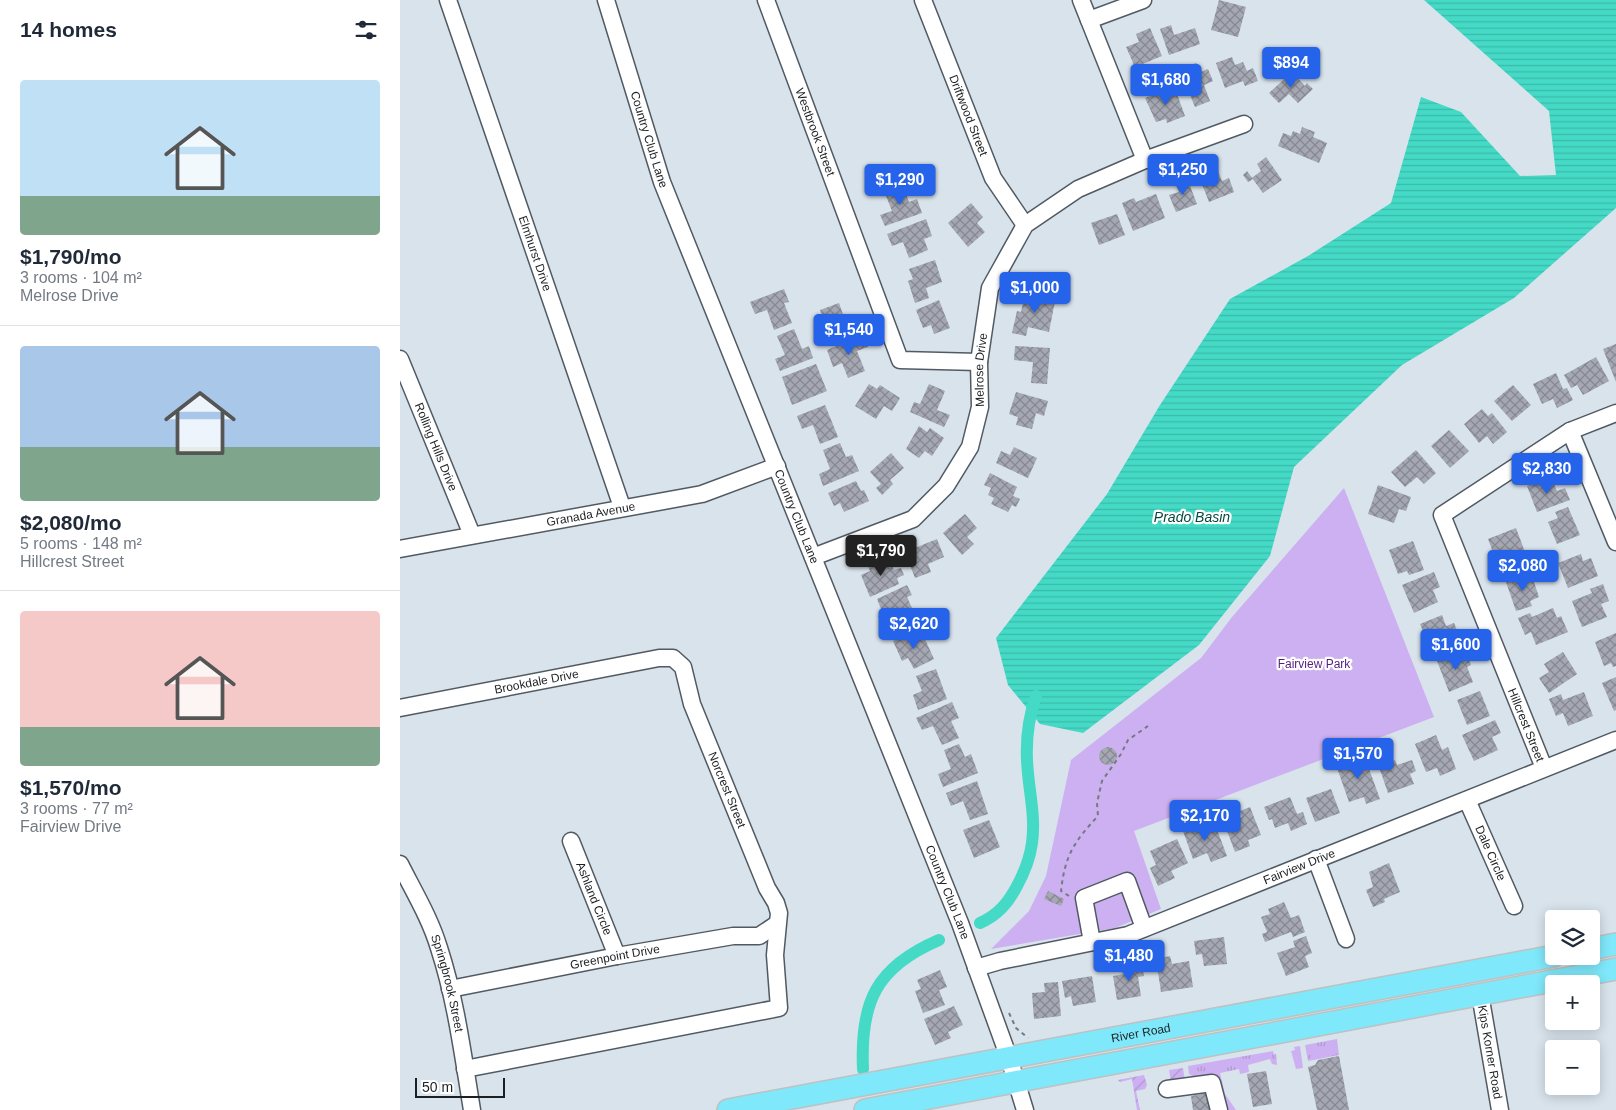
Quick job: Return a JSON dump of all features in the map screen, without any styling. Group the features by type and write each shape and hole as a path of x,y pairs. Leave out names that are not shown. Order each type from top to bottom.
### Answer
{"main road":[{"path":"1600,947 1616,944"},
{"name":"River Road","path":"728,1110 1545,958"},
{"name":"River Road","path":"865,1110 1016,1080 1616,969"}],"street":[{"name":"Elmhurst Drive","path":"448,0 622,507"},
{"name":"Country Club Lane","path":"606,0 662,182 814,557 976,968 1009,1058 1025,1110"},
{"name":"Westbrook Street","path":"766,0 900,360 979,362"},
{"name":"Driftwood Street","path":"923,0 993,178 1025,225"},
{"path":"1081,0 1145,160"},
{"path":"1088,20 1143,0"},
{"name":"Melrose Drive","path":"814,557 913,519 946,486 970,447 980,407 979,362 990,288 1025,225 1078,189 1145,160 1244,124"},
{"name":"Rolling Hills Drive","path":"400,359 472,536"},
{"path":"1616,412 1570,431 1616,542"},
{"name":"Hillcrest Street","path":"1544,768 1442,515 1570,431"},
{"name":"Granada Avenue","path":"400,549 622,507 702,494 777,466"},
{"name":"Brookdale Drive","path":"400,708 659,658 673,658"},
{"name":"Norcrest Street","path":"465,1069 779,1008 775,955 779,913 776,903 767,888 692,704 683,667 673,658"},
{"name":"Fairview Drive","path":"976,968 1128,935 1316,858 1616,740"},
{"name":"Dale Circle","path":"1467,800 1514,906"},
{"name":"Ashland Circle","path":"571,841 617,956"},
{"path":"1316,858 1346,939"},
{"name":"Springbrook Street","path":"400,864 427,916 439,947 450,989 472,1110"},
{"path":"1092,942 1084,898 1126,881 1144,928"},
{"name":"Greenpoint Drive","path":"450,989 617,956 732,936 759,936 777,924"},
{"name":"Kips Korner Road","path":"1480,994 1500,1110"},
{"path":"1167,1089 1212,1083 1219,1110"}],"path":[{"path":"1084,898 1072,898 1062,891 1064,867 1078,838 1098,816 1097,802 1102,780 1121,754 1128,740 1148,726"},
{"path":"1007,1008 1016,1028 1027,1038"}],"green space":[{"name":"Fairview Park","path":"1344,488 1434,717 1134,831 1161,909 1115,928 991,949 1029,911 1046,876 1071,760 1201,658 1232,617"},
{"path":"1337,1039 1339,1055 1308,1061 1305,1045"},
{"path":"1300,1046 1303,1068 1296,1069 1291,1051 1295,1050 1294,1047"},
{"path":"1273,1051 1276,1054 1277,1065 1272,1064 1270,1059 1248,1065 1249,1072 1240,1074 1239,1069 1220,1073 1225,1094 1236,1110 1225,1110 1207,1075 1194,1077 1189,1074 1188,1066"},
{"path":"1183,1068 1185,1081 1171,1082 1169,1070"},
{"path":"1144,1075 1147,1085 1145,1089 1136,1091 1140,1110 1137,1110 1132,1079 1120,1082 1118,1080"}],"water":[{"name":"Prado Basin","path":"1424,0 1616,0 1616,208 1514,298 1402,365 1294,467 1270,556 1199,645 1083,733 1040,724 1008,685 996,638 1107,494 1160,405 1230,299 1308,256 1391,203 1421,97 1461,112 1520,176 1556,175 1549,111"}],"building":[{"path":"1219,0 1246,7 1238,37 1211,30"},
{"path":"1171,25 1174,35 1195,28 1200,44 1169,55 1160,29"},
{"path":"1150,28 1162,56 1135,67 1126,47 1139,42 1136,34"},
{"path":"1232,57 1235,65 1243,62 1247,71 1253,68 1258,81 1245,86 1243,81 1225,88 1216,63"},
{"path":"1196,63 1200,72 1208,69 1213,81 1204,85 1210,101 1195,107 1180,70"},
{"path":"1292,72 1305,86 1307,83 1313,89 1298,103 1289,94 1279,103 1269,93"},
{"path":"1174,86 1185,116 1167,123 1166,119 1156,122 1145,98"},
{"path":"1302,127 1315,132 1313,137 1327,143 1319,163 1278,146 1283,133 1291,136 1293,131 1300,134"},
{"path":"1266,157 1282,180 1263,193 1252,178 1261,171 1257,164"},
{"path":"1216,166 1222,181 1229,178 1234,192 1209,202 1198,174"},
{"path":"1247,171 1253,179 1248,182 1243,175"},
{"path":"1187,178 1197,204 1176,212 1169,195 1179,192 1175,182"},
{"path":"902,184 909,202 917,199 922,213 885,226 880,215 892,211 884,191"},
{"path":"1156,194 1165,218 1133,231 1122,203 1134,198 1136,202"},
{"path":"971,203 983,217 977,223 985,232 968,247 948,223"},
{"path":"1117,214 1125,235 1099,245 1091,223"},
{"path":"926,219 932,236 924,239 928,250 909,258 903,242 892,246 887,234"},
{"path":"935,260 942,282 926,288 929,298 915,303 908,281 913,279 909,269"},
{"path":"784,289 789,302 784,303 792,323 774,330 767,310 755,314 750,302"},
{"path":"1035,292 1056,296 1049,332 1028,327 1026,336 1012,333 1017,311 1021,312 1024,298 1034,300"},
{"path":"939,300 950,328 934,334 931,325 923,328 916,310"},
{"path":"839,303 845,320 857,315 863,330 850,335 848,330 830,337 820,310"},
{"path":"794,329 802,349 809,346 813,358 780,371 775,359 785,355 777,336"},
{"path":"863,335 868,347 857,351 865,371 848,378 842,363 833,367 827,350"},
{"path":"1616,344 1616,382 1603,349"},
{"path":"1015,346 1050,348 1047,384 1031,383 1033,362 1014,360"},
{"path":"1596,357 1609,381 1583,395 1577,385 1571,388 1564,375"},
{"path":"816,364 827,391 792,405 782,377"},
{"path":"1556,373 1563,389 1567,388 1573,400 1557,408 1553,399 1542,404 1533,384"},
{"path":"869,384 877,389 880,385 900,398 892,411 884,406 876,419 855,406"},
{"path":"929,384 945,391 937,410 950,415 944,427 910,412 914,402 920,404"},
{"path":"1513,385 1531,405 1512,421 1494,401"},
{"path":"1016,392 1048,401 1044,416 1036,413 1032,429 1016,425 1018,417 1009,414"},
{"path":"825,405 838,437 820,444 813,425 802,429 797,416"},
{"path":"1482,409 1488,416 1492,413 1507,432 1493,444 1487,436 1479,443 1464,424"},
{"path":"919,426 927,432 930,428 944,438 932,456 925,451 919,458 906,449"},
{"path":"1449,430 1469,451 1450,468 1431,446"},
{"path":"840,443 846,457 852,455 859,471 823,486 819,474 830,469 823,450"},
{"path":"1014,447 1037,458 1028,478 996,463 1001,451 1010,455"},
{"path":"1416,450 1436,473 1424,484 1417,477 1405,487 1391,472"},
{"path":"891,453 904,468 890,480 893,484 882,495 876,488 881,484 870,472"},
{"path":"990,473 1017,487 1013,496 1020,499 1016,507 1012,505 1008,512 991,504 994,498 988,495 991,488 984,485"},
{"path":"1551,477 1557,491 1565,488 1570,500 1537,512 1527,486"},
{"path":"856,481 861,491 864,490 869,501 844,512 840,503 834,506 828,493"},
{"path":"1378,485 1411,497 1406,511 1399,509 1394,523 1368,514"},
{"path":"1568,507 1580,535 1557,544 1548,522 1558,518 1555,512"},
{"path":"965,514 977,528 967,537 974,544 962,555 943,533"},
{"path":"1516,528 1528,560 1508,568 1502,552 1494,555 1488,539"},
{"path":"937,539 944,557 928,564 931,572 915,578 905,552"},
{"path":"1413,541 1424,570 1409,575 1407,571 1398,574 1389,550"},
{"path":"1581,554 1583,561 1591,558 1598,576 1568,588 1558,563"},
{"path":"889,558 894,570 901,568 904,575 897,578 899,584 870,597 861,575 870,571 868,566"},
{"path":"1434,572 1440,587 1433,590 1438,602 1414,613 1402,585"},
{"path":"1531,573 1539,597 1530,601 1532,606 1516,611 1506,582"},
{"path":"1603,584 1609,601 1601,604 1607,617 1582,627 1572,601 1592,593 1590,589"},
{"path":"907,585 912,595 907,597 912,608 906,611 909,618 897,623 898,626 885,632 878,616 883,614 877,599"},
{"path":"1553,608 1557,618 1561,616 1568,632 1536,645 1531,632 1525,635 1518,618 1530,613 1532,617"},
{"path":"1442,615 1446,626 1454,623 1461,640 1451,644 1449,638 1429,646 1420,624"},
{"path":"914,631 919,640 924,637 934,659 914,669 908,658 902,661 893,641"},
{"path":"1616,633 1616,666 1613,667 1611,663 1604,666 1595,642"},
{"path":"1466,650 1471,665 1467,667 1473,682 1449,692 1437,661"},
{"path":"1563,652 1577,674 1549,693 1539,678 1549,672 1544,664"},
{"path":"936,669 947,699 918,710 913,695 922,691 916,676"},
{"path":"1616,677 1616,710 1614,711 1602,683"},
{"path":"1480,691 1490,716 1467,725 1457,700"},
{"path":"1584,692 1593,716 1568,726 1563,713 1556,716 1549,699 1561,694 1563,700"},
{"path":"952,702 959,718 951,721 959,738 942,745 933,726 922,730 916,718"},
{"path":"1495,720 1501,733 1492,737 1498,750 1474,761 1462,735"},
{"path":"1436,735 1442,750 1448,747 1456,769 1440,776 1437,768 1426,772 1415,744"},
{"path":"959,744 965,757 971,754 978,773 943,787 938,774 951,769 944,750"},
{"path":"1104,747 1112,747 1117,752 1115,763 1104,765 1099,760 1099,752"},
{"path":"1364,755 1380,799 1366,804 1364,797 1349,802 1336,765"},
{"path":"1395,760 1397,765 1412,760 1416,771 1410,774 1414,784 1388,793 1379,767"},
{"path":"977,781 988,814 970,820 963,801 951,806 946,793"},
{"path":"1331,789 1340,813 1315,822 1306,798"},
{"path":"1290,797 1297,814 1303,812 1307,824 1291,831 1288,823 1275,828 1272,819 1269,820 1264,807"},
{"path":"1250,807 1261,835 1248,840 1250,846 1235,852 1224,823 1242,817 1240,811"},
{"path":"989,820 1000,847 974,858 963,830"},
{"path":"1207,822 1210,829 1216,827 1227,856 1211,862 1207,853 1193,859 1183,831"},
{"path":"1177,839 1188,863 1171,871 1175,878 1158,886 1150,868 1156,865 1150,851"},
{"path":"1389,863 1400,892 1384,899 1385,902 1373,907 1366,890 1373,887 1369,872"},
{"path":"1048,891 1064,899 1061,906 1044,899"},
{"path":"1284,902 1291,918 1299,915 1305,932 1293,937 1291,932 1265,942 1262,934 1267,932 1261,917 1270,914 1268,909"},
{"path":"1306,936 1312,953 1305,956 1309,967 1286,976 1277,953 1295,947 1293,941"},
{"path":"1224,937 1227,964 1204,966 1202,954 1196,955 1194,941"},
{"path":"1170,956 1172,964 1189,961 1193,987 1161,992 1156,959"},
{"path":"1141,963 1144,976 1138,977 1141,996 1117,1000 1113,976 1125,974 1124,966"},
{"path":"940,970 947,987 939,990 945,1005 923,1013 915,991 921,989 917,980"},
{"path":"1092,976 1096,1002 1073,1006 1071,996 1065,998 1062,981"},
{"path":"1058,982 1061,1016 1034,1019 1032,993 1045,992 1044,983"},
{"path":"954,1006 963,1025 948,1032 951,1038 935,1045 924,1019"},
{"path":"1339,1056 1349,1110 1317,1110 1308,1067 1315,1065 1318,1060"},
{"path":"1266,1071 1272,1104 1253,1107 1247,1074"},
{"path":"1213,1092 1216,1110 1193,1110 1191,1096"}],"waterway":[{"path":"980,923 1002,908 1010,898 1022,876 1030,854 1033,822 1027,744 1028,728 1036,696"},
{"path":"863,1069 865,1024 869,1006 876,990 886,975 900,962 939,940"}]}
